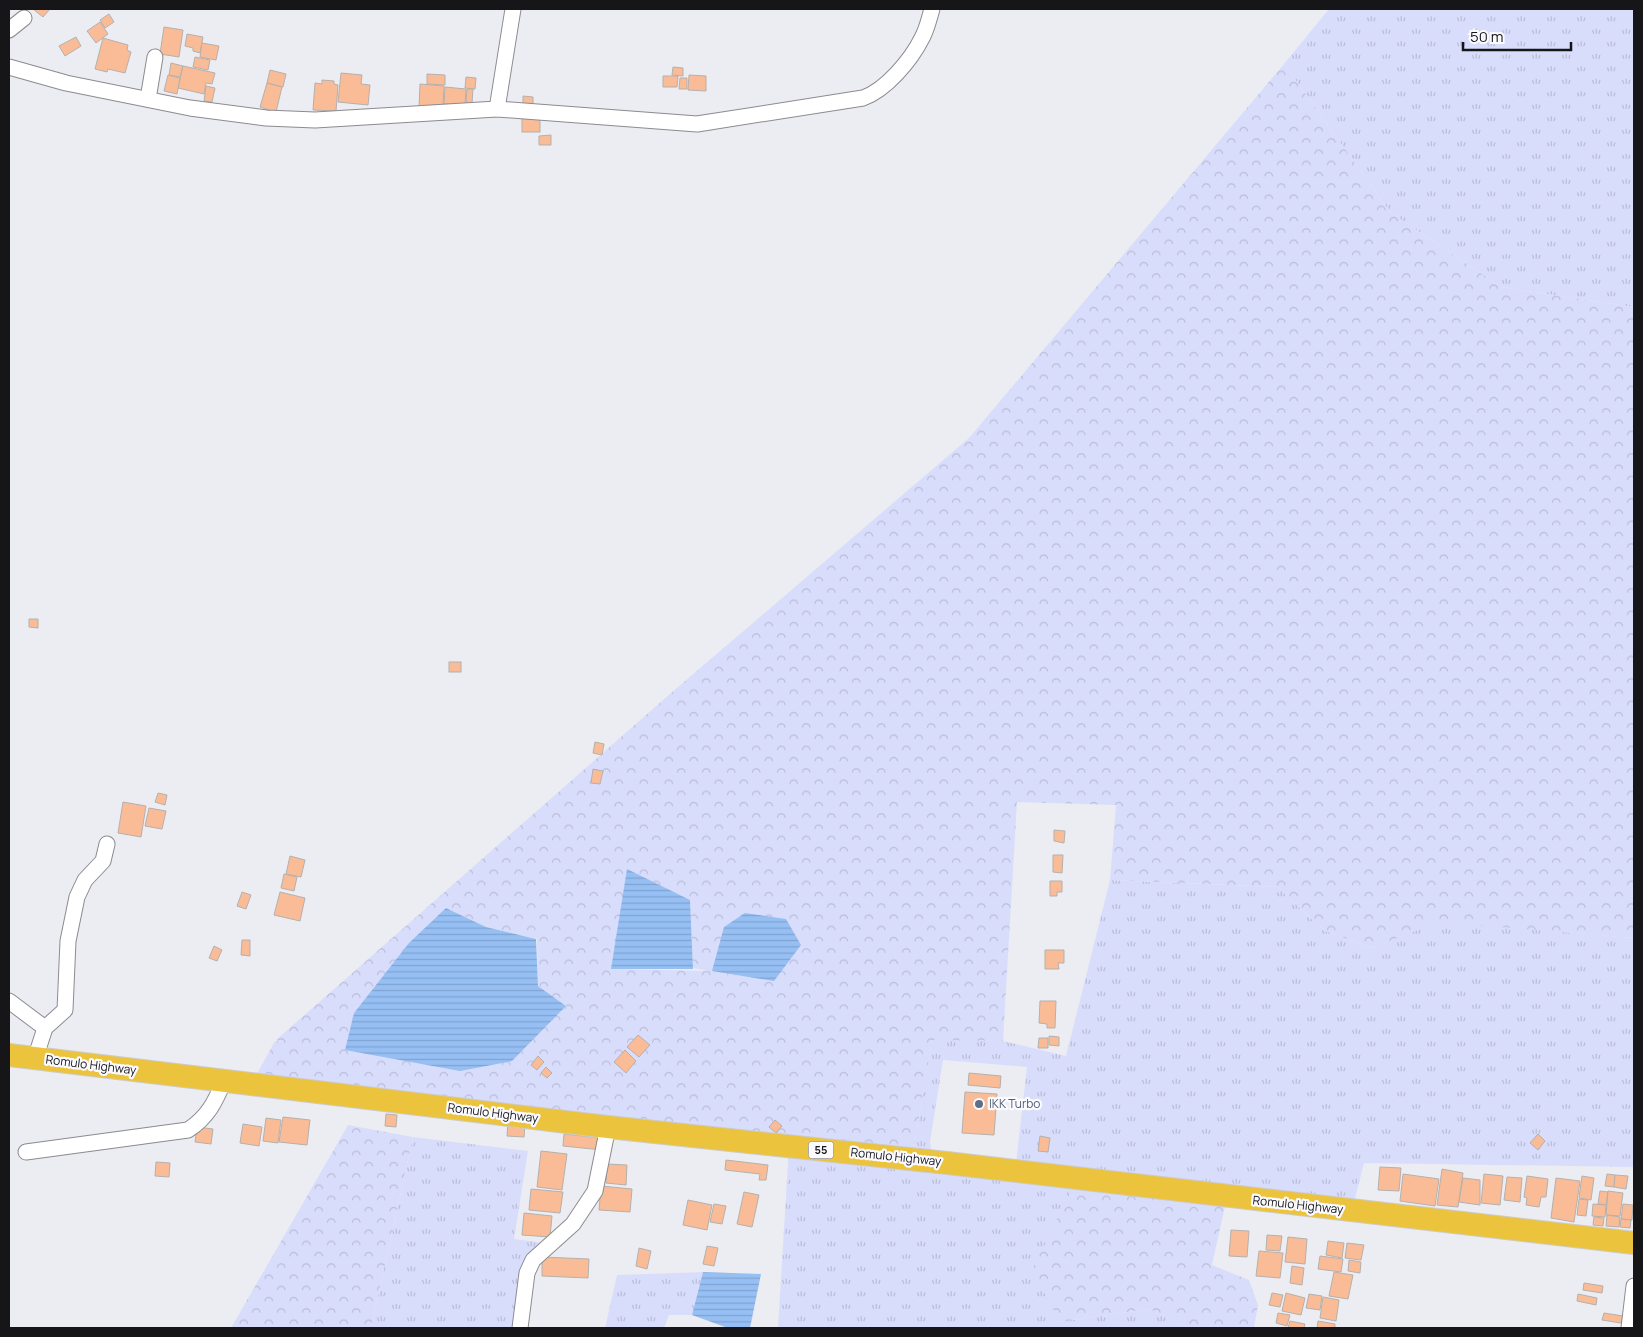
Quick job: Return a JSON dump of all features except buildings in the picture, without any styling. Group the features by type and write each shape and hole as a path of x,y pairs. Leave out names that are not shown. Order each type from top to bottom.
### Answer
{"highway":[{"name":"Romulo Highway","path":"9,1055 608,1127 947,1163 1634,1243"}],"street":[{"path":"497,109 513,9"},
{"path":"9,67 66,83 190,108 288,120 497,109 697,124 863,98 882,86 910,56 924,36 932,9"},
{"path":"9,30 24,18"},
{"path":"148,99 155,56"},
{"path":"35,1058 45,1028 65,1010 68,940 77,897 85,880 103,861 107,844"},
{"path":"9,1001 45,1028"},
{"path":"26,1152 188,1130 200,1122 211,1110 224,1081"},
{"path":"520,1328 527,1274 533,1260 573,1224 595,1191 608,1127"},
{"path":"1629,1328 1634,1286"}],"green space":[{"path":"1329,9 1634,9 1634,307 1501,287 1390,212 1284,64"},
{"path":"1284,64 1390,212 1501,287 1634,307 1634,938 1438,922 1372,948 1323,930 1278,887 1110,880 1116,805 1017,802 1003,1041 932,1040 912,1159 253,1081 275,1041 282,1042 276,1040 671,693 969,438","holes":["690,900 693,968 709,971 612,969","446,908 486,927 537,939 538,986 566,1006 544,1027 346,1050 354,1013"]},
{"path":"1110,880 1278,887 1323,930 1372,948 1438,921 1634,938 1634,1167 1364,1163 1352,1210 1077,1178 1059,1322 1149,1309 1190,1328 778,1328 789,1146 1015,1172 1027,1067 943,1060 930,1142 933,1161 912,1159 932,1039 1003,1041 1066,1056"},
{"path":"348,1125 413,1137 371,1328 231,1328"},
{"path":"413,1137 528,1151 514,1239 552,1244 526,1280 520,1328 371,1328"},
{"path":"1077,1179 1227,1197 1212,1265 1249,1280 1258,1305 1254,1328 1190,1328 1149,1309 1060,1322 1032,1270"},
{"path":"703,1272 692,1315 669,1315 664,1328 605,1328 617,1275"}],"water":[{"path":"627,869 690,900 693,969 611,969"},
{"path":"446,908 486,927 536,939 538,986 566,1006 512,1061 460,1071 345,1050 354,1013 409,943"},
{"path":"745,913 786,919 801,945 774,981 712,971 724,927"},
{"path":"703,1272 761,1274 750,1328 728,1328 692,1315"}],"place":[{"name":"IKK Turbo","path":"979,1104"}]}
